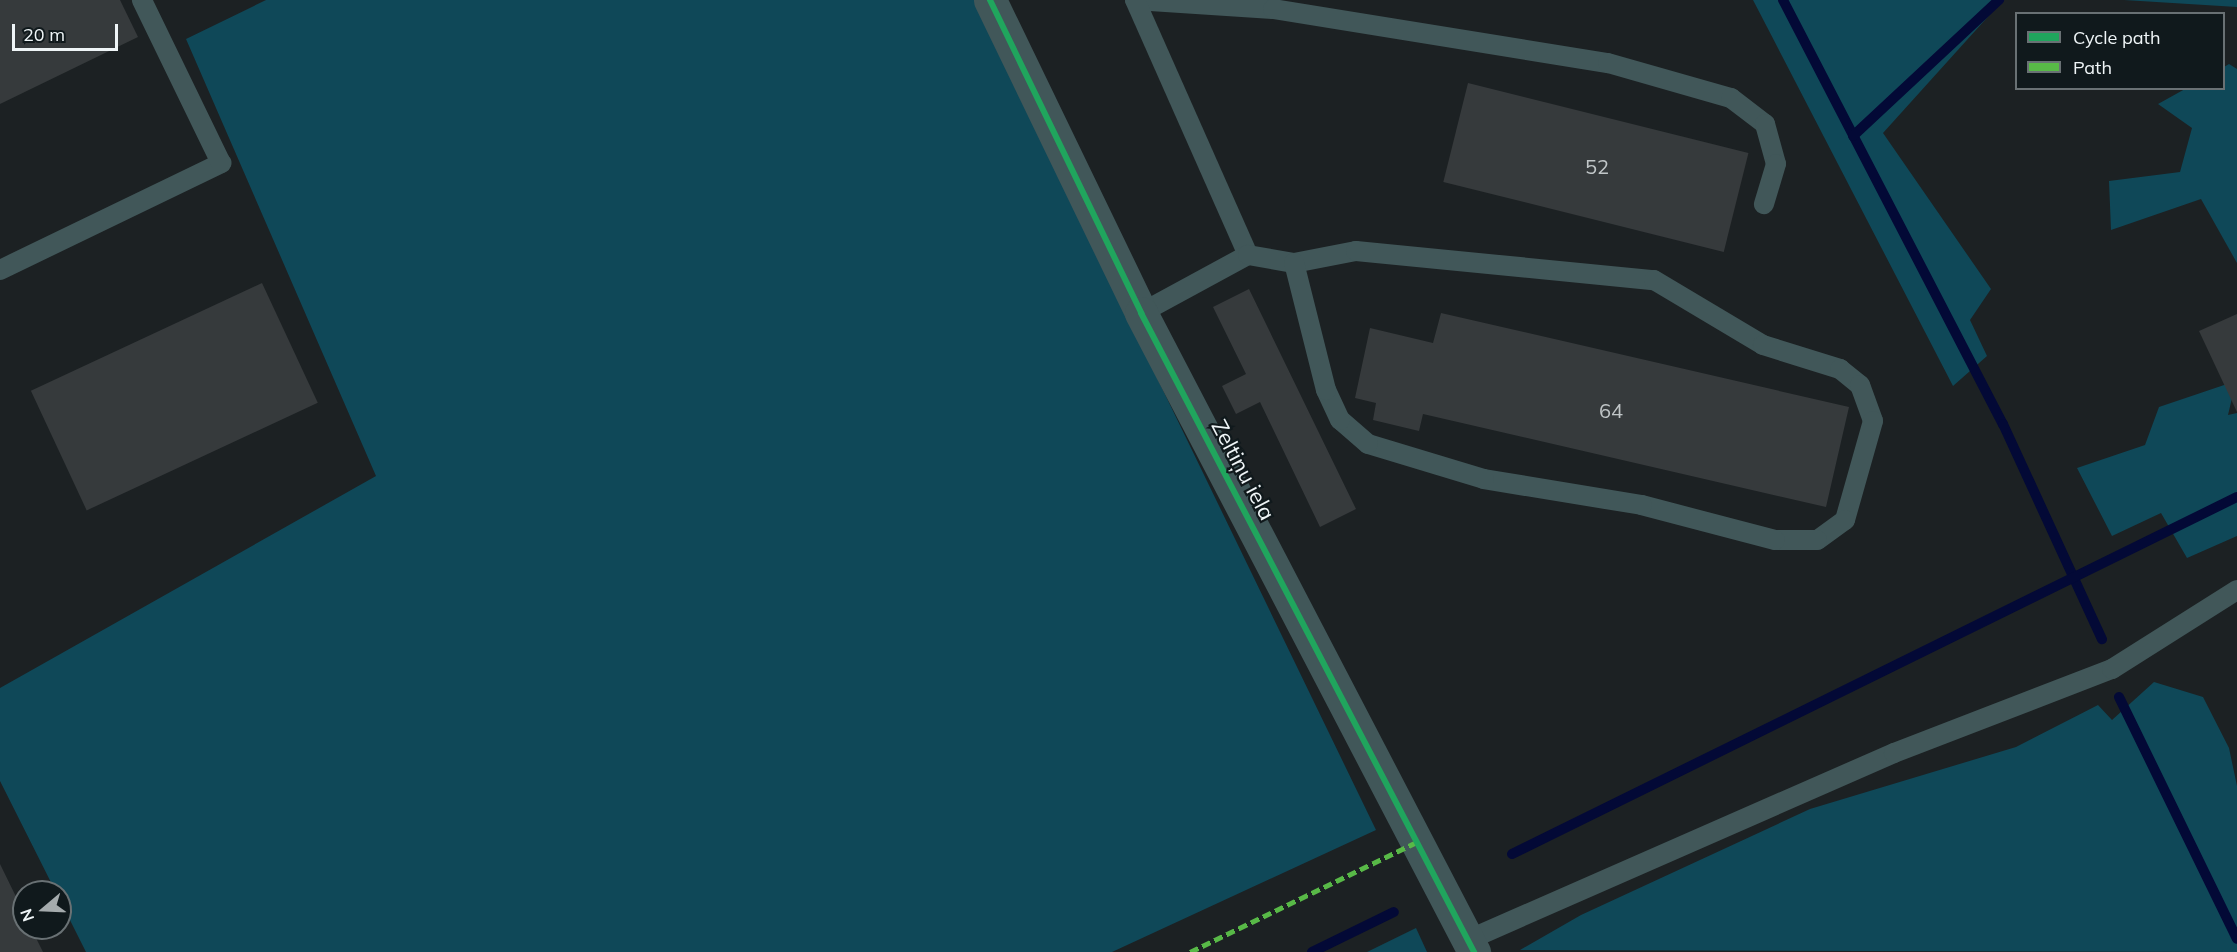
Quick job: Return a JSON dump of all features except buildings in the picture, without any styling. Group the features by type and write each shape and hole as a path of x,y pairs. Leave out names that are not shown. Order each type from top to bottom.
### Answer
{"street":[{"name":"Zeltiņu iela","path":"990,0 1141,313 1471,946"}],"lane":[{"path":"0,270 221,164 142,0"},
{"path":"1248,255 1135,0 1273,9 1597,61 1731,98 1765,124 1776,164 1764,204"},
{"path":"1141,313 1248,255 1294,262 1356,251 1654,280 1763,345 1840,369 1860,385 1873,421 1845,520 1816,540 1775,540 1642,505 1484,479 1368,444 1340,420 1326,390 1294,262"},
{"path":"1471,946 1894,753 2112,669 2237,590"}],"shaded area":[{"path":"266,0 974,0 1376,830 1112,952 86,952 72,924 72,880 50,880 0,781 0,688 376,476 186,39"},
{"path":"1753,0 2003,0 1883,133 1991,289 1970,320 1987,356 1953,386"},
{"path":"2124,0 2237,0 2237,7"},
{"path":"2229,64 2237,69 2237,263 2201,199 2111,230 2109,181 2180,172 2192,128 2158,104 2183,90 2225,90 2225,66"},
{"path":"2236,381 2228,415 2237,413 2237,536 2187,558 2161,513 2112,536 2077,468 2145,445 2159,407"},
{"path":"2154,682 2203,697 2229,748 2237,786 2237,952 1520,950 1581,915 1810,809 2016,747 2098,705 2112,720"},
{"path":"1416,928 1427,952 1367,952"}],"waterway":[{"path":"1783,0 2003,424 2102,639"},
{"path":"1853,136 1999,0"},
{"path":"1512,854 2237,497"},
{"path":"2119,697 2237,939"},
{"path":"1312,952 1394,912"}],"marked path":[{"path":"1190,952 1417,842"}],"cycle path":[{"path":"990,0 1141,313 1474,952"}]}
